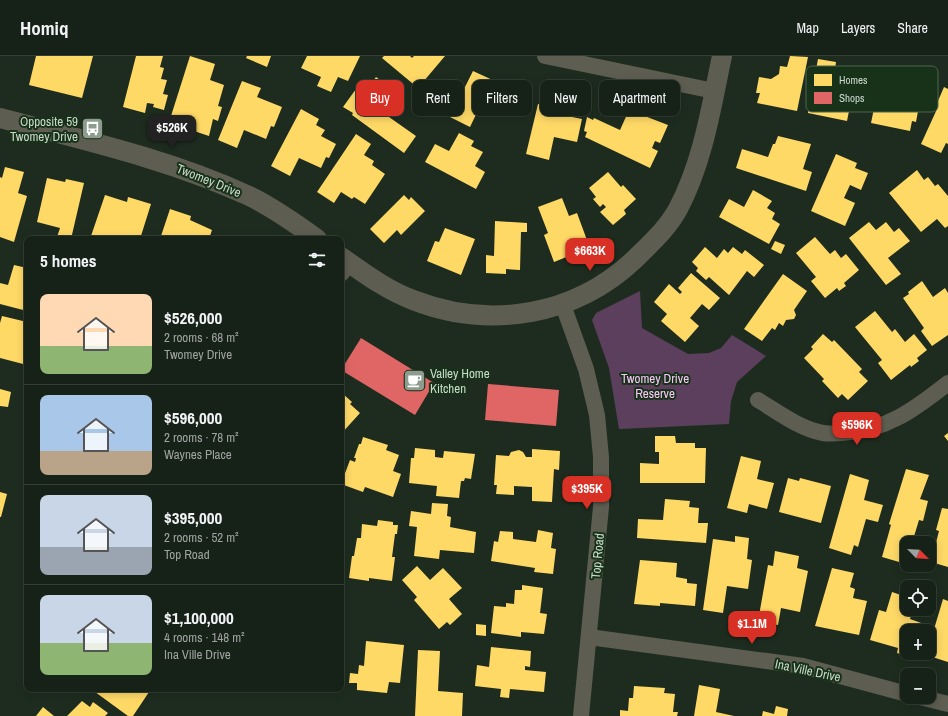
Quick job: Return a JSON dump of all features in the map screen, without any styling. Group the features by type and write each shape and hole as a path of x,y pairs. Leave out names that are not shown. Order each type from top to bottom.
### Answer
{"street":[{"path":"545,56 714,91"},
{"path":"344,265 413,300 444,310 468,314 513,315 563,305 617,275 664,231 677,211 695,171 722,56"},
{"name":"Twomey Drive","path":"0,118 182,168 248,196 296,224 313,236"},
{"name":"Top Road","path":"563,305 586,369 597,416 601,457 601,507 581,716"},
{"path":"758,400 796,423 824,433 862,432 892,421 916,408 948,383"},
{"name":"Ina Ville Drive","path":"589,637 803,666 900,692"},
{"path":"936,701 948,704"}],"green space":[{"name":"Twomey Drive Reserve","path":"640,291 642,328 688,354 709,353 721,348 732,335 766,356 737,382 731,401 729,424 619,429 609,368 592,320 596,313"}],"building: Homes":[{"path":"36,56 93,56 82,98 29,85"},
{"path":"136,56 163,56 160,67 164,68 161,79 167,80 163,94 168,95 164,110 153,107 154,104 147,103 145,113 123,107"},
{"path":"190,56 215,64 210,80 224,85 218,106 222,107 218,121 213,119 209,136 191,130 193,122 171,116"},
{"path":"247,56 271,56 267,67 246,58"},
{"path":"307,56 360,56 348,81 338,77 331,92 317,86 321,77 301,68"},
{"path":"384,56 410,56 412,58 414,56 445,56 425,80 412,80 412,83 382,58"},
{"path":"790,56 808,57 797,111 757,103 760,93 756,93 759,77 771,79 779,74 780,66 787,67"},
{"path":"818,59 836,62 835,66 817,66"},
{"path":"473,71 492,80 472,80 472,116 475,116 470,127 450,117 464,116 464,89"},
{"path":"242,81 261,88 257,97 282,107 274,127 271,126 266,139 244,130 237,148 218,140"},
{"path":"944,87 948,89 948,144 946,143 941,153 921,144 936,112 938,112 938,101"},
{"path":"356,89 356,116 390,116 389,117 416,136 404,153 352,115 353,113 343,107"},
{"path":"538,104 540,104 540,116 567,116 582,119 577,142 554,137 549,160 526,154"},
{"path":"301,109 319,119 316,125 325,130 321,136 336,144 329,158 326,157 321,168 299,158 290,176 271,166"},
{"path":"808,112 849,112 847,121"},
{"path":"873,112 918,112 916,122 912,121 910,131 871,123"},
{"path":"626,116 645,116 668,125 660,143 655,141 652,148 658,151 650,168 585,137 587,132 584,131 587,117 593,120 594,118 620,130"},
{"path":"459,133 474,141 471,146 483,152 475,166 485,172 476,189 425,162 435,144 449,151"},
{"path":"356,134 371,144 364,155 374,161 372,165 385,174 365,204 354,197 352,199 341,192 334,203 317,192"},
{"path":"778,136 811,144 803,169 812,172 806,191 736,168 742,149 768,157"},
{"path":"836,154 857,163 855,168 868,173 861,190 850,185 844,198 855,203 845,226 811,211"},
{"path":"5,167 24,172 18,193 27,196 14,242 0,237 0,177 2,178"},
{"path":"917,170 924,180 928,177 935,186 938,184 948,196 948,226 945,228 937,219 921,232 889,193"},
{"path":"608,172 621,187 623,185 636,199 624,210 626,214 613,225 600,212 606,207 603,204 600,207 593,199 596,197 589,188"},
{"path":"47,178 65,182 66,179 84,183 72,236 57,236 60,228 37,222"},
{"path":"753,190 772,201 767,208 775,213 772,219 780,224 769,244 719,217 729,199 744,207"},
{"path":"105,195 127,202 128,197 151,204 141,236 91,236"},
{"path":"404,195 409,200 411,197 425,211 401,235 397,230 384,243 370,229"},
{"path":"562,198 569,216 577,213 591,251 580,255 579,252 554,262 544,235 548,233 538,207"},
{"path":"170,209 191,216 190,220 212,230 210,236 161,236"},
{"path":"495,221 527,223 527,232 521,232 520,270 506,269 506,274 486,273 486,255 494,256"},
{"path":"869,222 876,230 886,222 894,232 899,228 910,241 888,258 901,274 886,285 849,238"},
{"path":"445,228 475,239 461,275 427,261 435,241 439,242"},
{"path":"815,237 830,254 835,250 841,258 846,254 859,270 844,283 846,286 839,291 837,288 825,298 811,281 816,277 796,253"},
{"path":"775,241 785,245 781,254 771,249"},
{"path":"705,247 717,258 724,249 728,253 733,247 742,254 745,250 764,265 754,277 747,271 729,295 709,277 706,280 696,271 698,268 692,262"},
{"path":"14,265 24,267 24,310 0,304 0,283 8,285"},
{"path":"691,273 720,298 709,310 702,304 690,318 699,326 685,342 661,321 667,314 654,302 669,284 680,294 682,292 678,288"},
{"path":"783,274 807,291 794,310 796,315 794,319 786,320 783,326 779,323 775,330 772,328 762,341 744,329"},
{"path":"922,281 933,297 945,288 948,293 948,335 932,346 921,331 924,328 903,298"},
{"path":"875,311 892,332 895,329 905,342 914,334 927,350 917,358 919,361 911,367 910,365 891,380 878,363 882,360 855,327"},
{"path":"2,316 24,321 24,364 0,358 0,323"},
{"path":"823,334 832,342 834,340 862,369 859,372 868,381 848,400 842,394 838,398 822,381 824,379 804,358 813,349 811,347"},
{"path":"0,389 11,392 8,407 0,406"},
{"path":"344,395 352,402 350,404 360,413 344,431"},
{"path":"948,433 948,441 944,436"},
{"path":"655,436 675,436 676,443 695,443 695,448 706,448 705,483 640,483 640,463 659,464 659,452 655,452"},
{"path":"363,437 388,445 386,450 399,455 393,471 401,474 393,497 365,487 363,492 344,485 344,476 350,460 355,462 356,458 354,458 359,444 361,444"},
{"path":"415,448 435,450 435,457 443,458 444,451 475,454 471,479 465,478 464,481 461,481 459,498 436,496 437,486 409,483 411,458 414,458"},
{"path":"532,449 560,451 559,470 554,469 552,502 532,501 532,487 514,486 514,495 496,494 497,485 494,485 496,455 509,456 511,452 519,450 523,452 526,457 532,457"},
{"path":"741,456 761,461 757,479 774,483 767,509 749,504 747,513 727,508"},
{"path":"906,469 929,475 920,499 928,501 923,521 919,520 914,536 900,536 900,562 882,557 891,525 889,524"},
{"path":"850,474 869,480 864,500 883,505 878,522 866,519 858,547 854,545 851,555 829,548"},
{"path":"788,478 799,481 800,478 831,486 821,523 779,512"},
{"path":"0,492 7,494 1,517 0,517"},
{"path":"665,499 690,501 689,507 699,508 698,523 708,523 706,543 637,538 638,519 663,520"},
{"path":"432,503 448,504 447,516 451,517 450,527 476,532 474,553 440,550 439,559 414,556 417,527 409,526 411,511 431,514"},
{"path":"942,508 948,509 948,567 936,563 936,543 939,531 936,530"},
{"path":"378,520 393,522 393,525 398,525 397,534 395,534 392,557 395,557 392,581 369,578 369,581 349,578 352,556 354,556 357,538 361,538 362,524 377,526"},
{"path":"538,530 553,533 551,548 556,549 553,574 534,572 535,568 491,561 494,541 498,542 500,531 513,532 513,539 536,542"},
{"path":"735,536 749,538 747,559 752,560 748,589 727,586 723,613 703,610 713,539 735,542"},
{"path":"775,551 799,556 797,568 808,571 800,612 781,608 778,625 758,621 768,565 773,566"},
{"path":"640,560 677,563 676,577 687,579 687,583 697,584 695,606 660,603 660,606 634,604"},
{"path":"417,566 430,580 443,568 462,588 449,599 462,614 450,625 447,622 439,629 414,600 417,597 402,580"},
{"path":"832,568 854,573 850,587 855,589 853,598 867,601 859,635 815,626"},
{"path":"522,585 543,588 540,613 547,614 544,634 521,632 521,637 491,633 494,606 506,607 506,603 514,604 515,590 522,590"},
{"path":"892,592 900,595 900,616 911,616 910,619 924,624 900,624 900,654 897,653 898,648 870,640 879,610 886,612"},
{"path":"943,599 948,601 948,662 936,658 936,624"},
{"path":"476,624 486,625 486,636 476,635"},
{"path":"366,641 404,645 400,683 389,682 387,693 357,690 357,683 349,683 350,673 358,674 359,665 364,666"},
{"path":"491,647 531,651 530,667 525,666 525,670 546,672 544,692 510,689 509,698 500,697 501,689 475,686 477,665 489,667"},
{"path":"418,650 440,651 438,691 463,693 462,716 415,716"},
{"path":"699,685 720,689 716,712 734,716 694,716"},
{"path":"634,686 665,688 664,693 675,694 673,712 678,712 677,716 620,716 620,710 628,711 629,698 633,698"},
{"path":"95,692 149,692 133,716 128,716"},
{"path":"82,701 90,707 93,702 108,713 105,716 67,716"},
{"path":"776,706 788,709 787,716 762,716 763,711 774,714"},
{"path":"43,707 54,716 36,716"}],"building: Shops":[{"path":"361,338 434,383 415,415 344,372 344,365"},
{"path":"488,384 559,390 556,426 485,420"}],"place":[{"name":"Opposite 59 Twomey Drive","path":"93,128"},
{"name":"Valley Home Kitchen","path":"414,380"}]}
